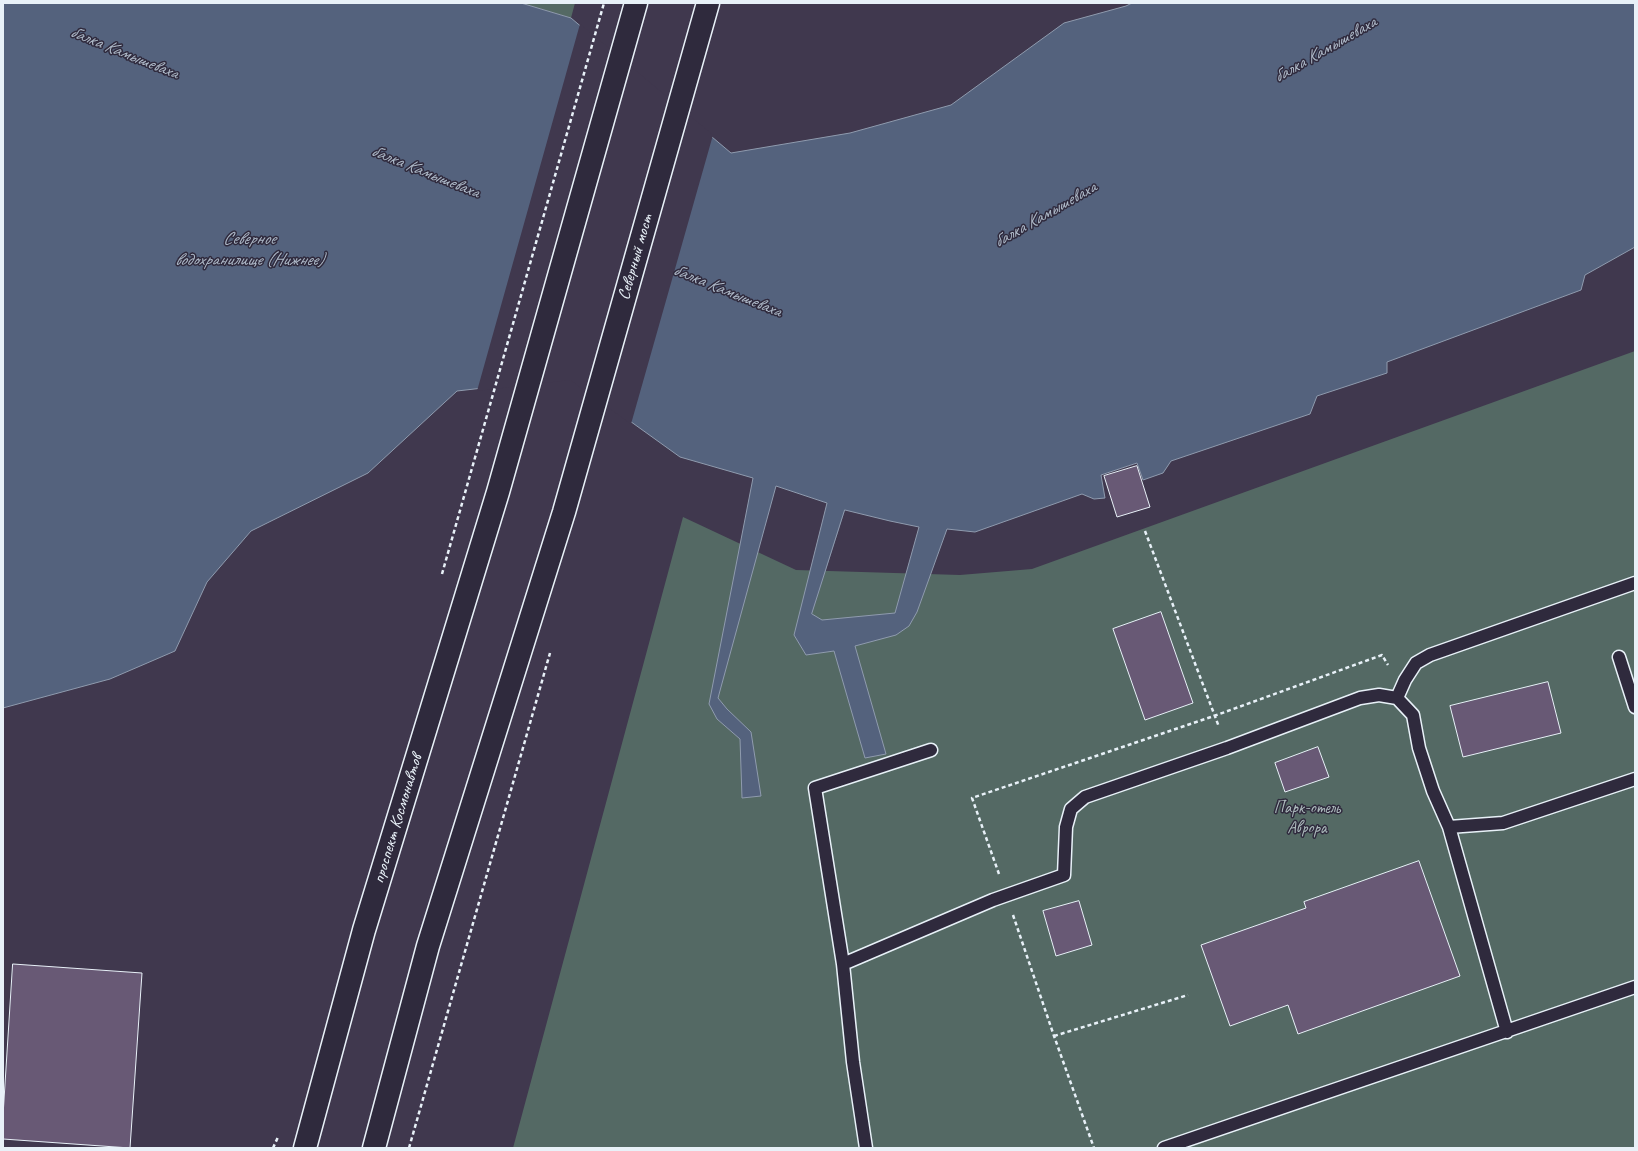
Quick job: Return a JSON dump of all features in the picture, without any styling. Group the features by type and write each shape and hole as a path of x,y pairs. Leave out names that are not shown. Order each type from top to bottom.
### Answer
{"main road":[{"name":"проспект Космонавтов","path":"305,1148 364,930 498,492 636,3"},
{"name":"Северный мост","path":"374,1148 428,946 564,512 708,3"}],"lane":[{"path":"1397,698 1405,680 1416,663 1430,655 1635,583"},
{"path":"1619,656 1635,707"},
{"path":"843,964 1006,895 1064,875 1066,826 1071,808 1085,796 1227,748 1360,698 1379,695 1397,698 1412,715 1419,748 1433,791 1449,827 1507,1032"},
{"path":"866,1148 853,1062 843,964 815,788 931,750"},
{"path":"1449,827 1503,823 1635,779"},
{"path":"1164,1148 1635,987"}],"path":[{"path":"468,483 604,3"},
{"path":"1145,531 1227,748"},
{"path":"408,1148 552,649"},
{"path":"1094,1148 972,798 1214,716 1382,655 1389,665 1405,680"},
{"path":"1054,1036 1188,995"}],"green space":[{"path":"521,3 575,3 571,18"},
{"name":"Парк-отель Аврора","path":"1635,351 1635,1148 513,1148 683,517 796,570 960,575 1032,569"}],"water":[{"name":"Северное водохранилище (Нижнее)","path":"3,3 521,3 571,18 731,153 850,133 951,105 1064,23 1132,3 1635,3 1635,247 1585,275 1581,290 1387,362 1387,373 1317,396 1310,414 1171,461 1163,473 1143,480 1137,463 1101,475 1105,498 1094,499 1082,494 975,532 947,529 917,612 909,626 896,635 855,646 886,754 865,758 834,651 806,655 794,635 827,503 776,486 718,698 727,709 751,732 761,796 742,798 740,739 717,719 709,704 753,478 680,457 570,378 457,391 368,473 251,531 207,582 175,651 110,679 3,708","holes":["845,510 919,527 895,613 822,620 812,614"]}],"pier":[{"path":"580,24 713,135 631,424 570,380 477,391"}],"building":[{"path":"1137,466 1150,507 1117,517 1104,476"},
{"path":"1161,612 1193,703 1145,720 1113,629"},
{"path":"1548,682 1561,733 1463,757 1450,706"},
{"path":"1318,747 1329,777 1285,792 1275,763"},
{"name":"Парк-отель Аврора","path":"1419,861 1460,976 1298,1034 1288,1005 1230,1026 1201,945 1306,908 1304,902"},
{"path":"1079,901 1092,945 1056,956 1043,911"},
{"path":"13,964 142,973 130,1148 3,1139 3,1116"}],"water label":[{"name":"балка Камышеваха","path":"1325,50"},
{"name":"балка Камышеваха","path":"124,53"},
{"name":"балка Камышеваха","path":"425,172"},
{"name":"балка Камышеваха","path":"1045,215"},
{"name":"балка Камышеваха","path":"727,291"}]}
